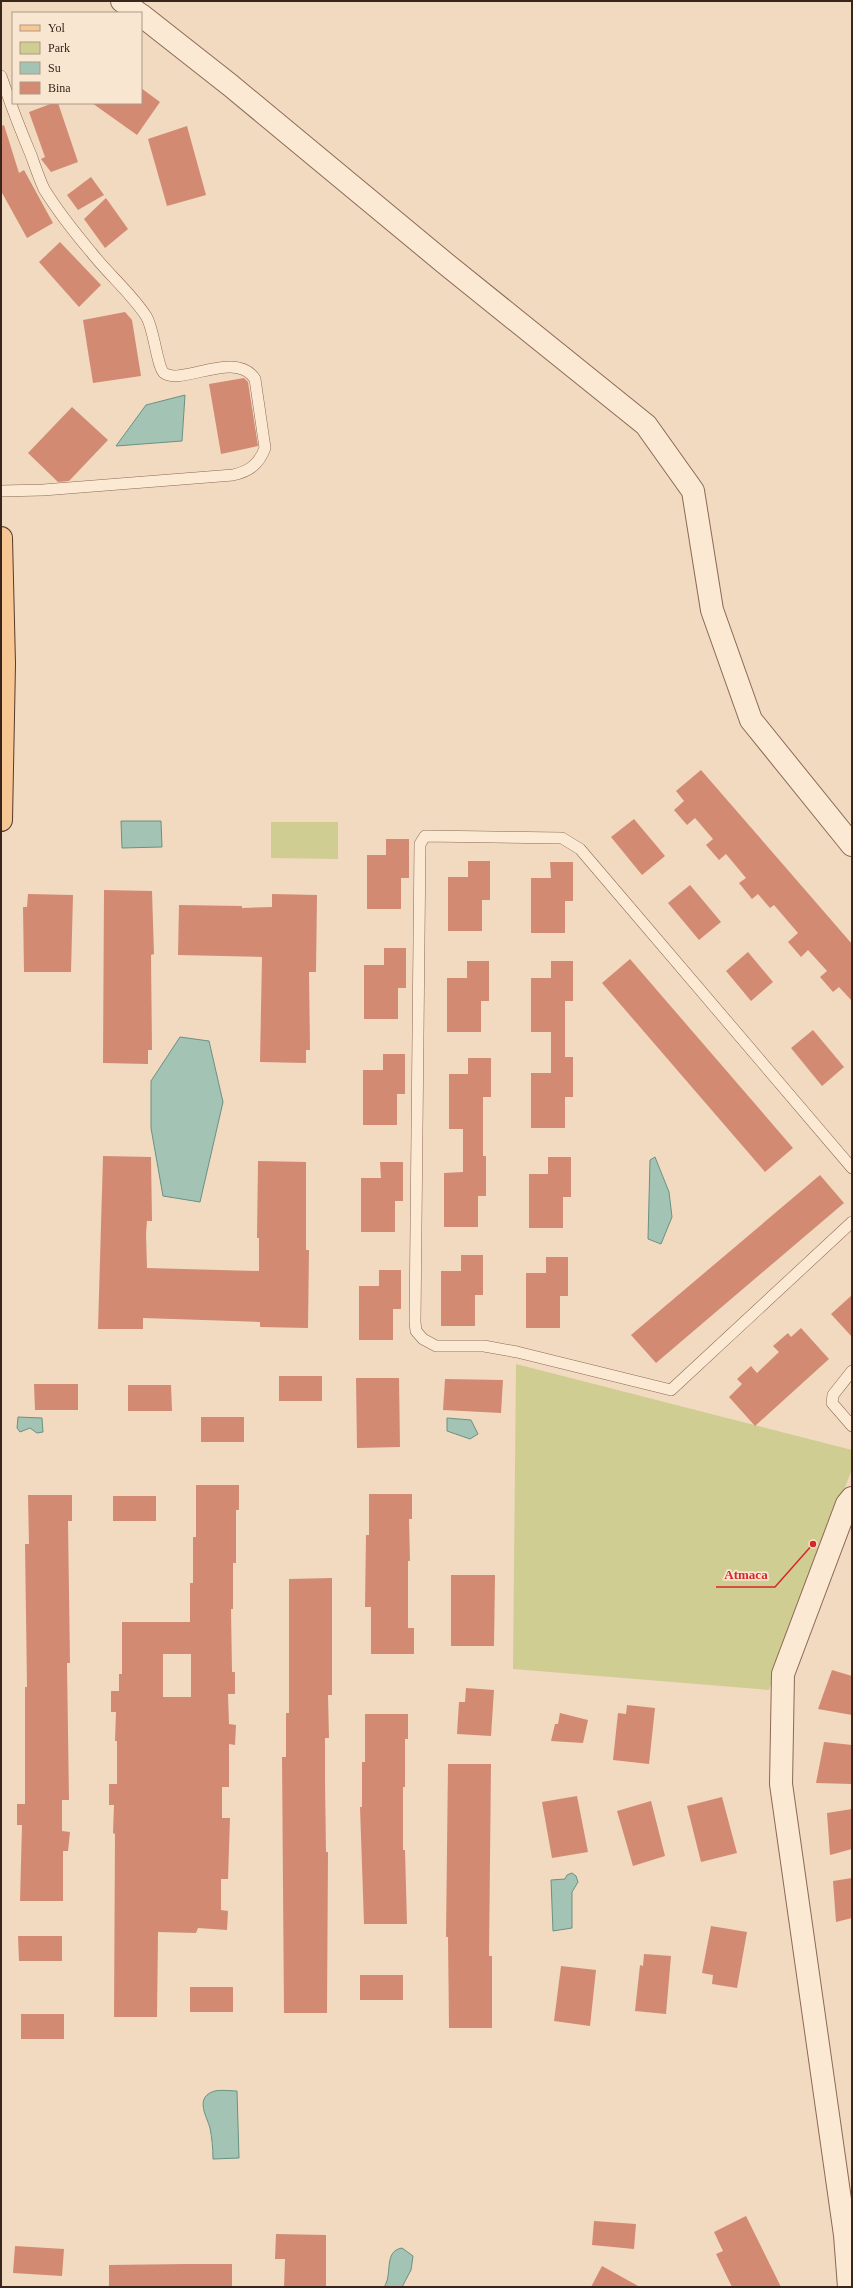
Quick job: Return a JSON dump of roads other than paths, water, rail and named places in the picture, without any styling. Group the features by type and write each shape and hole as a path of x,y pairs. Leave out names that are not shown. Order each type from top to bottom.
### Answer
{"main road":[{"path":"1,538 4,664 1,820"}],"street":[{"path":"122,1 137,12"},
{"path":"142,17 230,85 446,264 646,425 693,491 712,610 751,720 852,845"},
{"path":"849,2287 845,2235 780,1784 783,1674 847,1504 852,1498"}],"lane":[{"path":"1,76 11,106 44,188 90,252 146,317 155,341 161,368 165,374 172,376 236,367 250,372 255,379 265,448 261,458 248,471 233,475 43,490 1,491"},
{"path":"852,1168 580,849 562,838 425,836 420,844 415,1322 416,1332 423,1339 436,1346 484,1346 517,1352 671,1390 852,1222"},
{"path":"852,1370 833,1395 832,1403 852,1426"}],"water":[{"path":"185,395 182,441 116,446 146,405"},
{"path":"121,821 161,821 162,847 122,848"},
{"path":"180,1037 209,1041 223,1102 200,1202 163,1196 151,1128 151,1081"},
{"path":"655,1157 669,1192 672,1217 661,1244 648,1239 650,1160"},
{"path":"18,1417 42,1418 43,1432 37,1433 30,1428 20,1432 17,1428"},
{"path":"447,1418 471,1420 478,1434 470,1439 447,1431"},
{"path":"572,1873 576,1876 578,1882 572,1892 572,1928 553,1931 551,1880 565,1879 567,1875"},
{"path":"215,2091 237,2091 239,2158 213,2159 210,2128 203,2104 204,2099 207,2095"},
{"path":"402,2248 413,2256 411,2270 402,2287 384,2287 387,2282 390,2258 396,2250"}],"place":[{"name":"Atmaca","path":"813,1544"}]}
